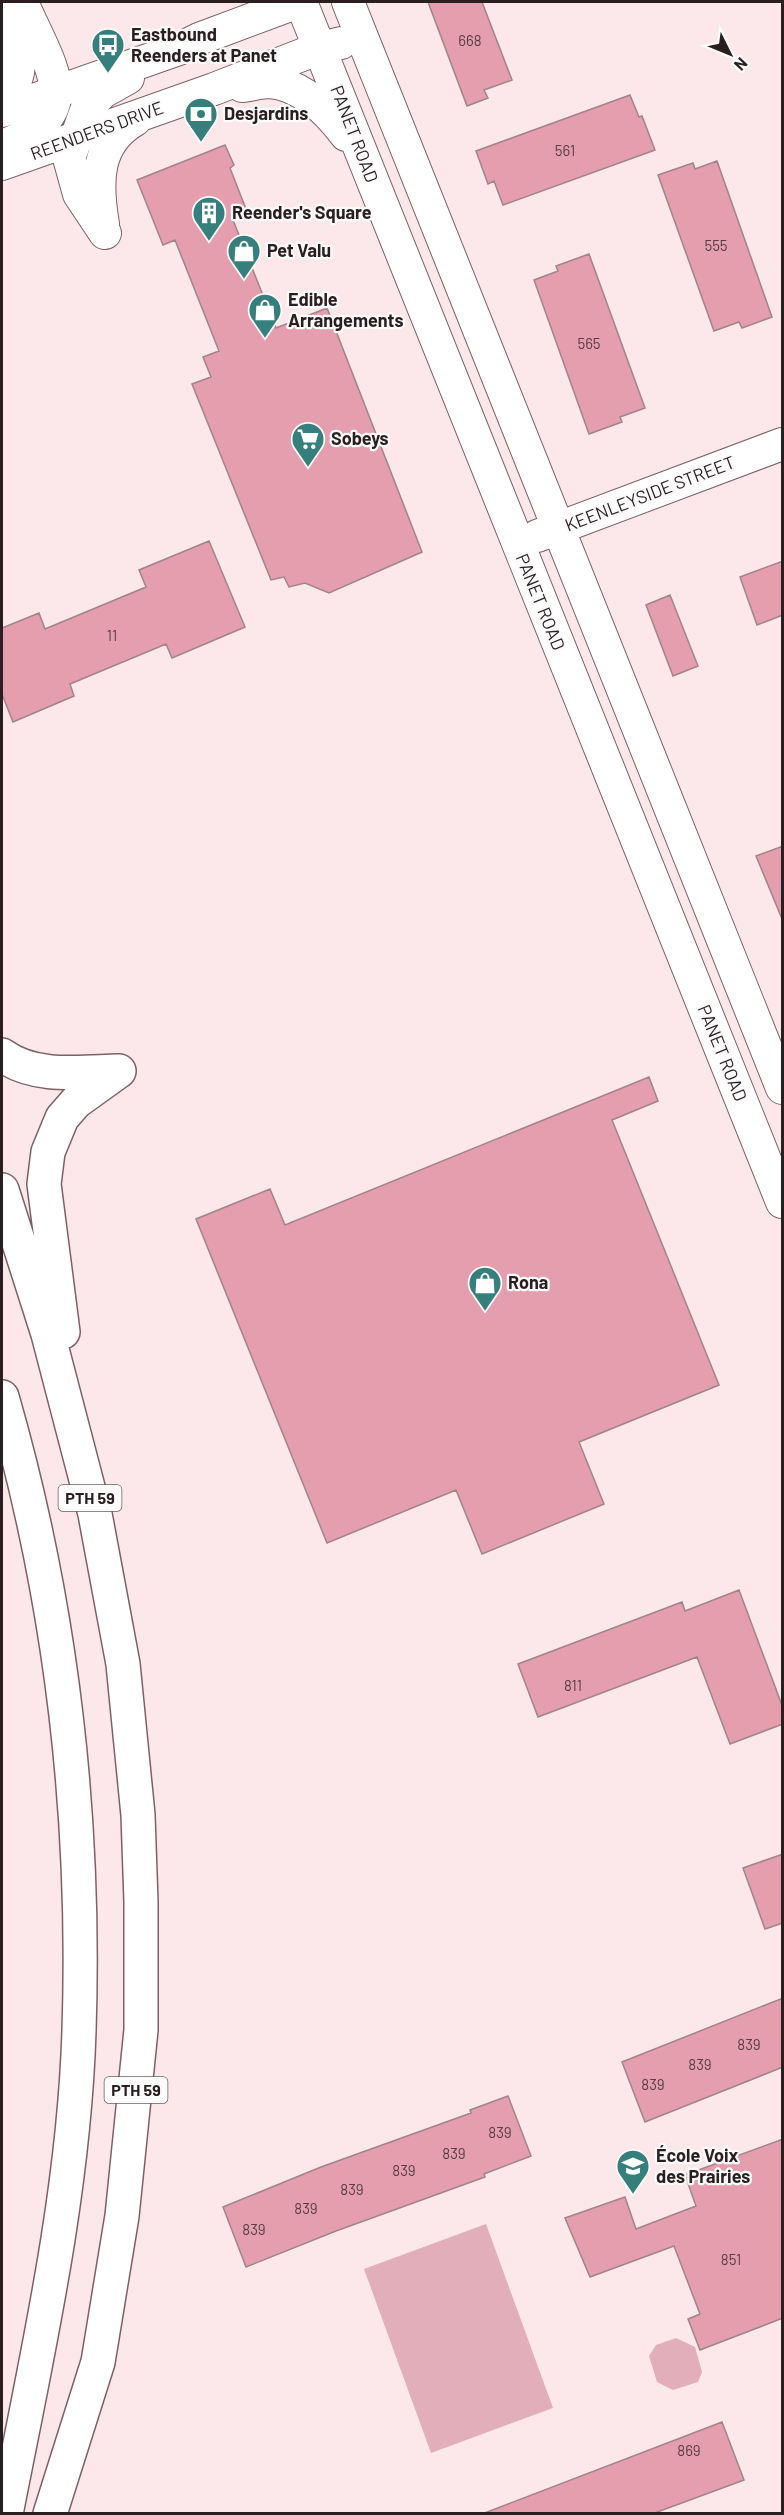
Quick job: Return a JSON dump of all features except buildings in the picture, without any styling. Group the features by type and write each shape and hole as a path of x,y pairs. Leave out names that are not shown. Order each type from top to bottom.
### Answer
{"main road":[{"path":"2,1055 27,1067 51,1073 119,1071 76,1102 62,1118 48,1152 44,1184 54,1274 63,1319 62,1391"},
{"name":"PTH 59","path":"2,1195 48,1334 94,1514 123,1664 138,1815 141,2030 130,2156 98,2362 50,2514"},
{"name":"PTH 59","path":"2,1397 35,1527 53,1625 78,1847 79,1914 79,2032 64,2193 41,2335 6,2514"}],"street":[{"path":"2,101 13,85 19,66 17,48 6,15 6,2"},
{"path":"2,146 35,131 55,108 58,91 21,2"},
{"path":"150,112 119,129 101,161 98,193 105,233 79,194 69,159 87,108 103,92 189,44 244,2"},
{"path":"2,111 299,2"},
{"name":"PANET ROAD","path":"299,2 320,48 517,544 783,1202"},
{"path":"348,2 783,1089"},
{"name":"REENDERS DRIVE","path":"2,164 214,90 320,48 362,38"},
{"path":"214,90 270,82 298,90 320,105 363,157"},
{"name":"KEENLEYSIDE STREET","path":"517,544 783,444"}],"shaded area":[{"path":"486,2224 553,2408 431,2453 364,2269"},
{"path":"676,2338 695,2347 702,2372 698,2382 673,2390 657,2382 649,2356 656,2345"}],"place":[{"name":"Eastbound Reenders at Panet","path":"108,74"},
{"name":"Desjardins","path":"201,143"},
{"name":"Reender's Square","path":"209,242"},
{"name":"Pet Valu","path":"244,280"},
{"name":"Edible Arrangements","path":"265,339"},
{"name":"Sobeys","path":"308,468"},
{"name":"Rona","path":"485,1312"},
{"name":"École Voix des Prairies","path":"633,2195"}]}
